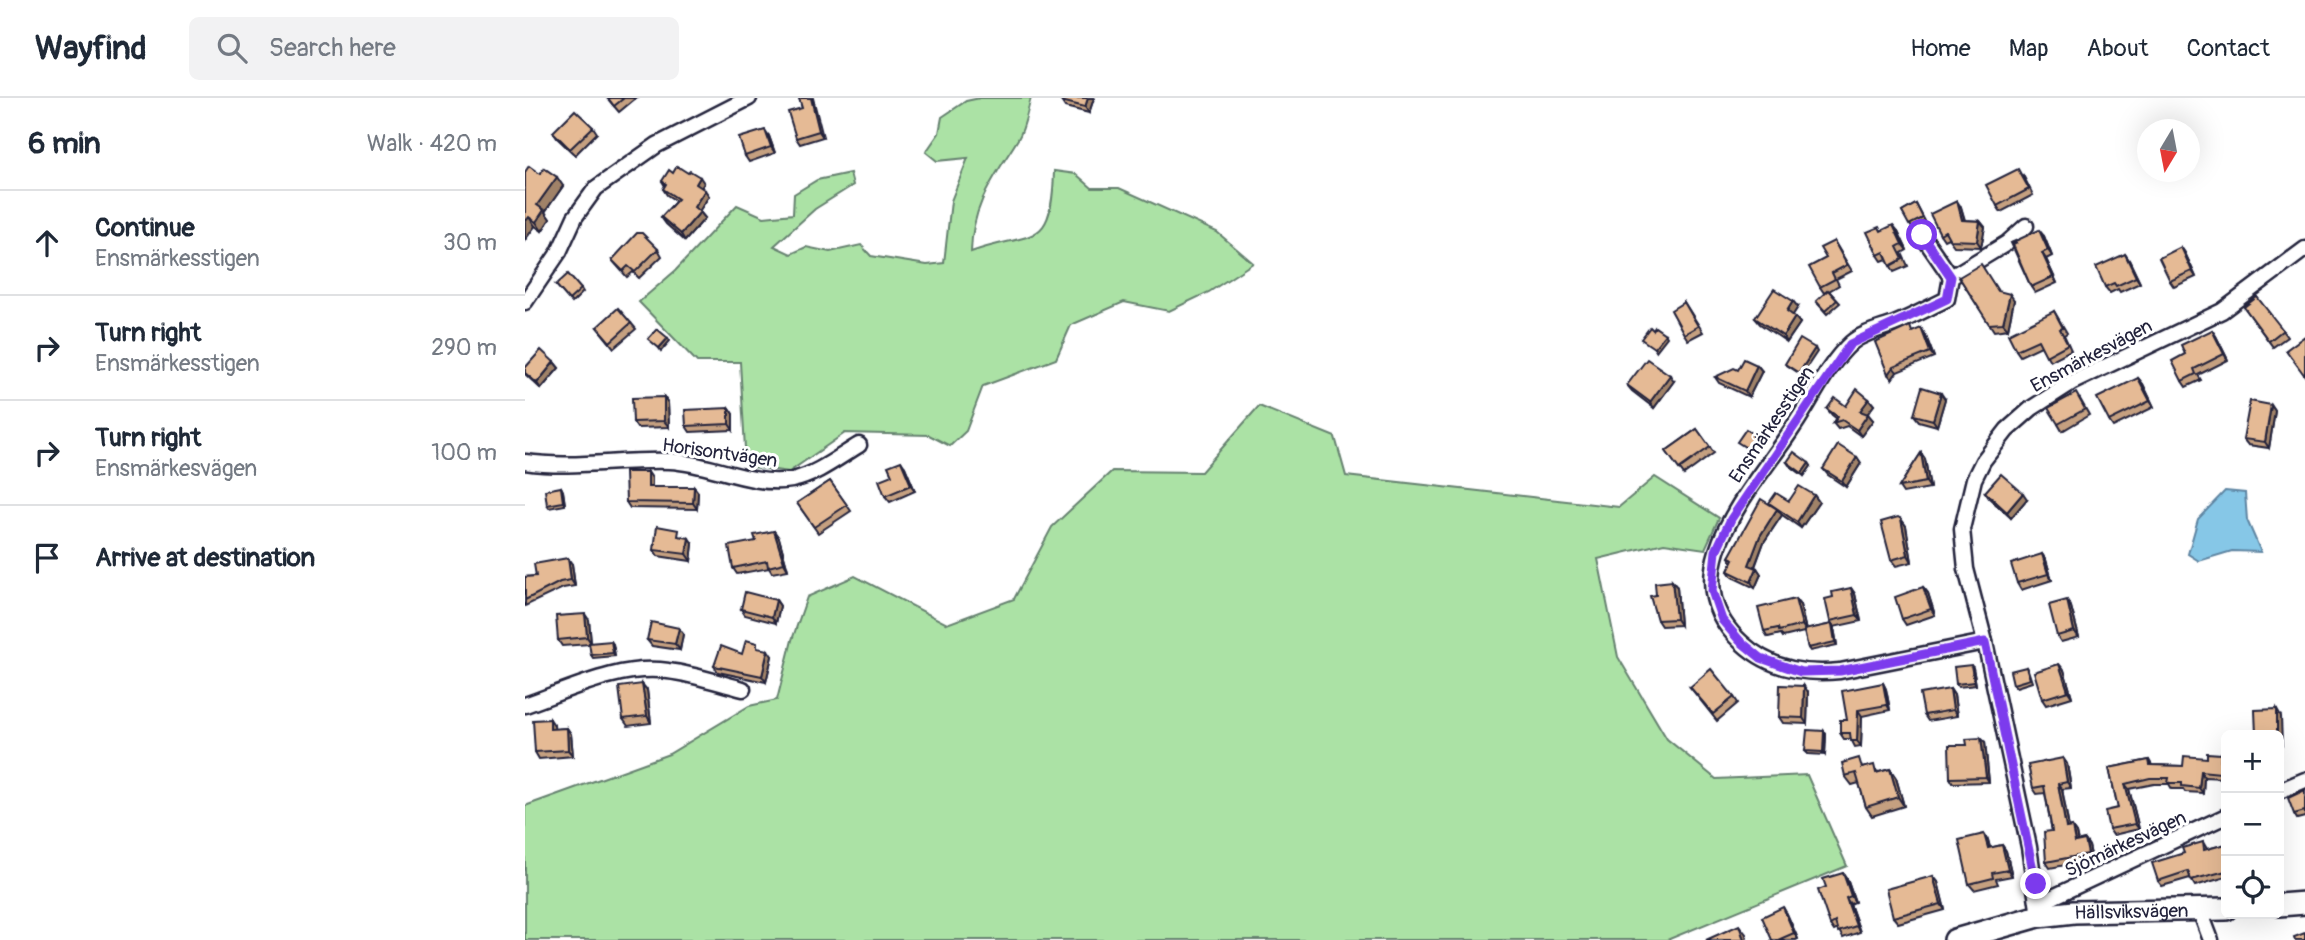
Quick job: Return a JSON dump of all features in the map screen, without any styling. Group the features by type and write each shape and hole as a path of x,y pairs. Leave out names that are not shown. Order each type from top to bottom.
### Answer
{"street":[{"path":"525,302 559,253 575,217 596,188 657,145 748,98"},
{"name":"Ensmärkesstigen","path":"1985,642 1840,671 1801,672 1761,658 1740,641 1722,620 1712,591 1716,551 1731,519 1839,357 1856,339 1947,299 1951,277 2007,243 2026,226"},
{"path":"1922,235 1951,277"},
{"name":"Ensmärkesvägen","path":"2039,910 1985,642 1966,569 1962,529 1976,473 2007,430 2032,408 2071,383 2222,311 2305,249"},
{"name":"Horisontvägen","path":"525,463 594,465 671,461 765,480 784,481 808,475 859,445"},
{"path":"525,705 599,680 636,671 668,671 743,689"},
{"path":"2284,789 2305,780"},
{"name":"Sjömärkesvägen","path":"2039,910 2221,819"},
{"path":"2284,904 2305,902"},
{"name":"Hällsviksvägen","path":"1955,940 2039,910 2074,912 2221,909"},
{"path":"2200,911 2211,940"}],"green space":[{"path":"980,98 1031,98 1020,135 980,205 972,235 971,252 1024,238 1043,226 1049,214 1054,171 1076,174 1092,188 1119,188 1217,232 1253,263 1209,292 1169,311 1124,302 1071,325 1056,359 983,386 966,431 950,446 929,435 845,433 789,472 746,466 740,362 697,362 639,302 675,271 737,205 764,217 793,214 794,194 817,180 850,173 853,185 815,209 774,246 791,254 806,247 830,252 861,245 871,256 927,265 944,263 951,201 968,158 937,161 926,152 939,133 942,117 966,101"},
{"path":"1259,406 1335,437 1346,476 1619,507 1655,477 1719,518 1705,549 1664,543 1598,559 1618,657 1667,739 1716,779 1807,775 1847,866 1667,940 525,940 525,806 669,754 749,706 777,700 792,640 807,597 855,576 947,624 1014,599 1052,527 1112,471 1201,472"}],"water":[{"path":"2225,491 2245,493 2247,520 2261,552 2232,551 2199,561 2188,554 2198,519"}],"building":[{"path":"608,98 624,98 614,106"},
{"path":"799,98 811,98 819,131 796,138 788,112 802,108"},
{"path":"1062,98 1088,98 1085,107 1061,101"},
{"path":"575,110 593,127 570,149 553,132"},
{"path":"765,130 771,147 745,156 739,138"},
{"path":"529,166 540,174 544,168 557,177 537,205 544,210 536,222 529,217 525,222 525,172"},
{"path":"677,166 700,177 696,184 705,190 694,207 700,212 681,234 661,217 678,199 663,189 666,184 662,181 669,170 673,173"},
{"path":"2018,169 2029,189 1997,206 1986,185"},
{"path":"1957,201 1962,220 1980,221 1977,241 1950,240 1945,231 1940,234 1930,214"},
{"path":"1916,204 1923,218 1909,225 1902,212"},
{"path":"1893,225 1902,244 1897,247 1903,259 1890,266 1884,252 1878,255 1867,232 1879,227 1881,231"},
{"path":"2039,230 2048,250 2042,253 2053,277 2031,287 2013,245 2017,243 2011,243"},
{"path":"637,233 642,233 658,249 635,272 628,266 623,271 612,260"},
{"path":"1834,241 1847,265 1832,273 1835,279 1820,287 1809,267 1826,258 1820,248"},
{"path":"2181,247 2192,271 2170,281 2159,258"},
{"path":"2125,254 2136,277 2116,286 2114,283 2105,287 2096,267"},
{"path":"1981,264 1998,291 2010,294 2003,323 1989,324 1959,277"},
{"path":"568,274 581,289 569,300 556,285"},
{"path":"1774,289 1793,301 1787,311 1795,317 1783,336 1755,318"},
{"path":"1828,290 1837,300 1825,311 1816,301"},
{"path":"2257,297 2283,330 2269,341 2244,307"},
{"path":"1684,302 1698,326 1684,334 1671,310"},
{"path":"618,308 631,323 610,342 597,327"},
{"path":"2054,311 2068,344 2046,356 2038,340 2016,350 2008,334"},
{"path":"1910,326 1912,332 1921,328 1930,352 1893,367 1888,374 1875,342"},
{"path":"1650,327 1653,330 1655,327 1665,334 1654,348 1641,339"},
{"path":"657,329 668,338 659,348 648,339"},
{"path":"2212,330 2224,354 2194,369 2196,374 2182,381 2172,361 2185,354 2181,345"},
{"path":"2305,336 2305,376 2286,350"},
{"path":"1800,339 1815,348 1799,373 1785,364"},
{"path":"541,350 554,362 537,383 525,373 525,368"},
{"path":"1647,359 1670,375 1650,402 1627,385"},
{"path":"1744,359 1757,365 1745,391 1715,377 1734,368 1738,370"},
{"path":"2138,378 2150,401 2109,421 2097,398"},
{"path":"1922,387 1941,393 1933,420 1914,415"},
{"path":"1857,389 1869,399 1860,411 1868,414 1857,430 1842,420 1833,423 1838,417 1827,409 1835,398 1846,406"},
{"path":"2076,393 2085,409 2058,424 2048,408"},
{"path":"664,397 664,421 633,422 632,398"},
{"path":"2250,401 2271,405 2265,442 2243,439"},
{"path":"729,408 729,424 686,426 685,410"},
{"path":"1697,429 1710,447 1679,469 1666,451"},
{"path":"1746,429 1758,437 1750,450 1737,442"},
{"path":"1838,445 1857,457 1842,481 1823,469"},
{"path":"1794,452 1809,463 1802,473 1787,462"},
{"path":"1921,453 1926,482 1899,487"},
{"path":"901,461 911,485 885,496 879,480 892,475 888,466"},
{"path":"625,472 648,472 648,487 694,487 693,503 626,502"},
{"path":"2001,474 2023,493 2007,512 1985,492"},
{"path":"830,481 847,505 814,527 797,503"},
{"path":"1799,486 1814,495 1797,522 1769,503 1776,493 1789,501"},
{"path":"561,487 563,502 547,505 545,490"},
{"path":"1761,499 1777,509 1760,536 1749,565 1757,568 1751,582 1728,571 1734,559 1729,557"},
{"path":"1898,517 1901,519 1908,555 1891,560 1881,522"},
{"path":"657,526 679,530 678,536 689,538 686,554 654,550"},
{"path":"774,531 784,563 768,567 767,561 733,568 729,546 756,541 754,535"},
{"path":"2042,554 2048,574 2017,583 2011,564"},
{"path":"568,558 571,580 560,582 525,600 525,577 536,576 534,564"},
{"path":"1672,581 1676,619 1657,620 1650,596 1656,595 1655,583"},
{"path":"1923,587 1931,609 1902,619 1895,597"},
{"path":"1851,588 1857,615 1830,621 1825,599 1833,597 1832,592"},
{"path":"745,592 776,600 772,617 741,609"},
{"path":"1795,599 1802,625 1779,631 1778,628 1764,631 1758,608"},
{"path":"2067,600 2074,631 2057,636 2049,605"},
{"path":"585,614 587,637 558,640 556,616"},
{"path":"651,622 679,628 675,644 647,640"},
{"path":"1832,624 1835,642 1808,648 1804,630"},
{"path":"746,640 757,643 757,648 768,650 762,676 714,666 721,646 742,654"},
{"path":"611,641 613,653 591,655 589,643"},
{"path":"2059,664 2068,691 2042,699 2034,672"},
{"path":"1971,665 1974,682 1956,684 1954,667"},
{"path":"2026,667 2030,679 2013,684 2010,671"},
{"path":"1711,669 1734,697 1713,714 1690,687"},
{"path":"1883,683 1887,705 1858,710 1857,741 1851,741 1850,733 1840,733 1840,720 1847,720 1842,691"},
{"path":"642,684 647,716 623,719 619,687"},
{"path":"1780,685 1804,686 1803,718 1779,717"},
{"path":"1950,689 1953,710 1924,715 1920,694"},
{"path":"2277,709 2277,730 2256,730 2255,710"},
{"path":"550,719 550,729 567,728 568,750 535,752 533,720"},
{"path":"1807,730 1824,731 1823,752 1805,751"},
{"path":"1981,738 1986,777 1950,778 1949,745 1967,745 1966,739"},
{"path":"2207,753 2221,754 2220,773 2201,771 2199,788 2182,786 2182,783 2168,783 2169,778 2150,778 2125,784 2135,824 2109,829 2105,811 2118,808 2109,768 2149,760 2150,765 2183,766 2184,756 2207,758"},
{"path":"1859,758 1862,768 1874,765 1876,773 1890,769 1898,797 1866,807 1856,773 1845,776 1842,763"},
{"path":"2063,758 2067,782 2058,784 2066,828 2072,827 2075,842 2085,840 2088,854 2046,862 2044,832 2052,831 2044,786 2033,788 2028,765"},
{"path":"2305,790 2305,811 2294,814 2288,798"},
{"path":"1984,834 1988,848 2002,845 2008,870 1992,873 1993,878 1969,884 1959,840"},
{"path":"2203,842 2204,850 2221,845 2221,872 2191,880 2188,871 2158,881 2152,863 2184,853 2182,848"},
{"path":"1843,873 1851,896 1846,898 1856,926 1838,932 1835,922 1830,925 1818,890 1826,887 1823,879"},
{"path":"1933,876 1941,904 1893,917 1886,889"},
{"path":"1783,907 1794,933 1772,940 1762,917"},
{"path":"1739,925 1744,940 1706,940"},
{"path":"2305,933 2305,940 2295,940 2294,937"}],"route":[{"path":"1922,235 1951,277 1947,299 1896,324 1856,339 1839,357 1777,453 1743,499 1721,537 1713,565 1712,591 1715,608 1740,641 1761,658 1801,672 1840,671 1985,642 2036,884"}]}
